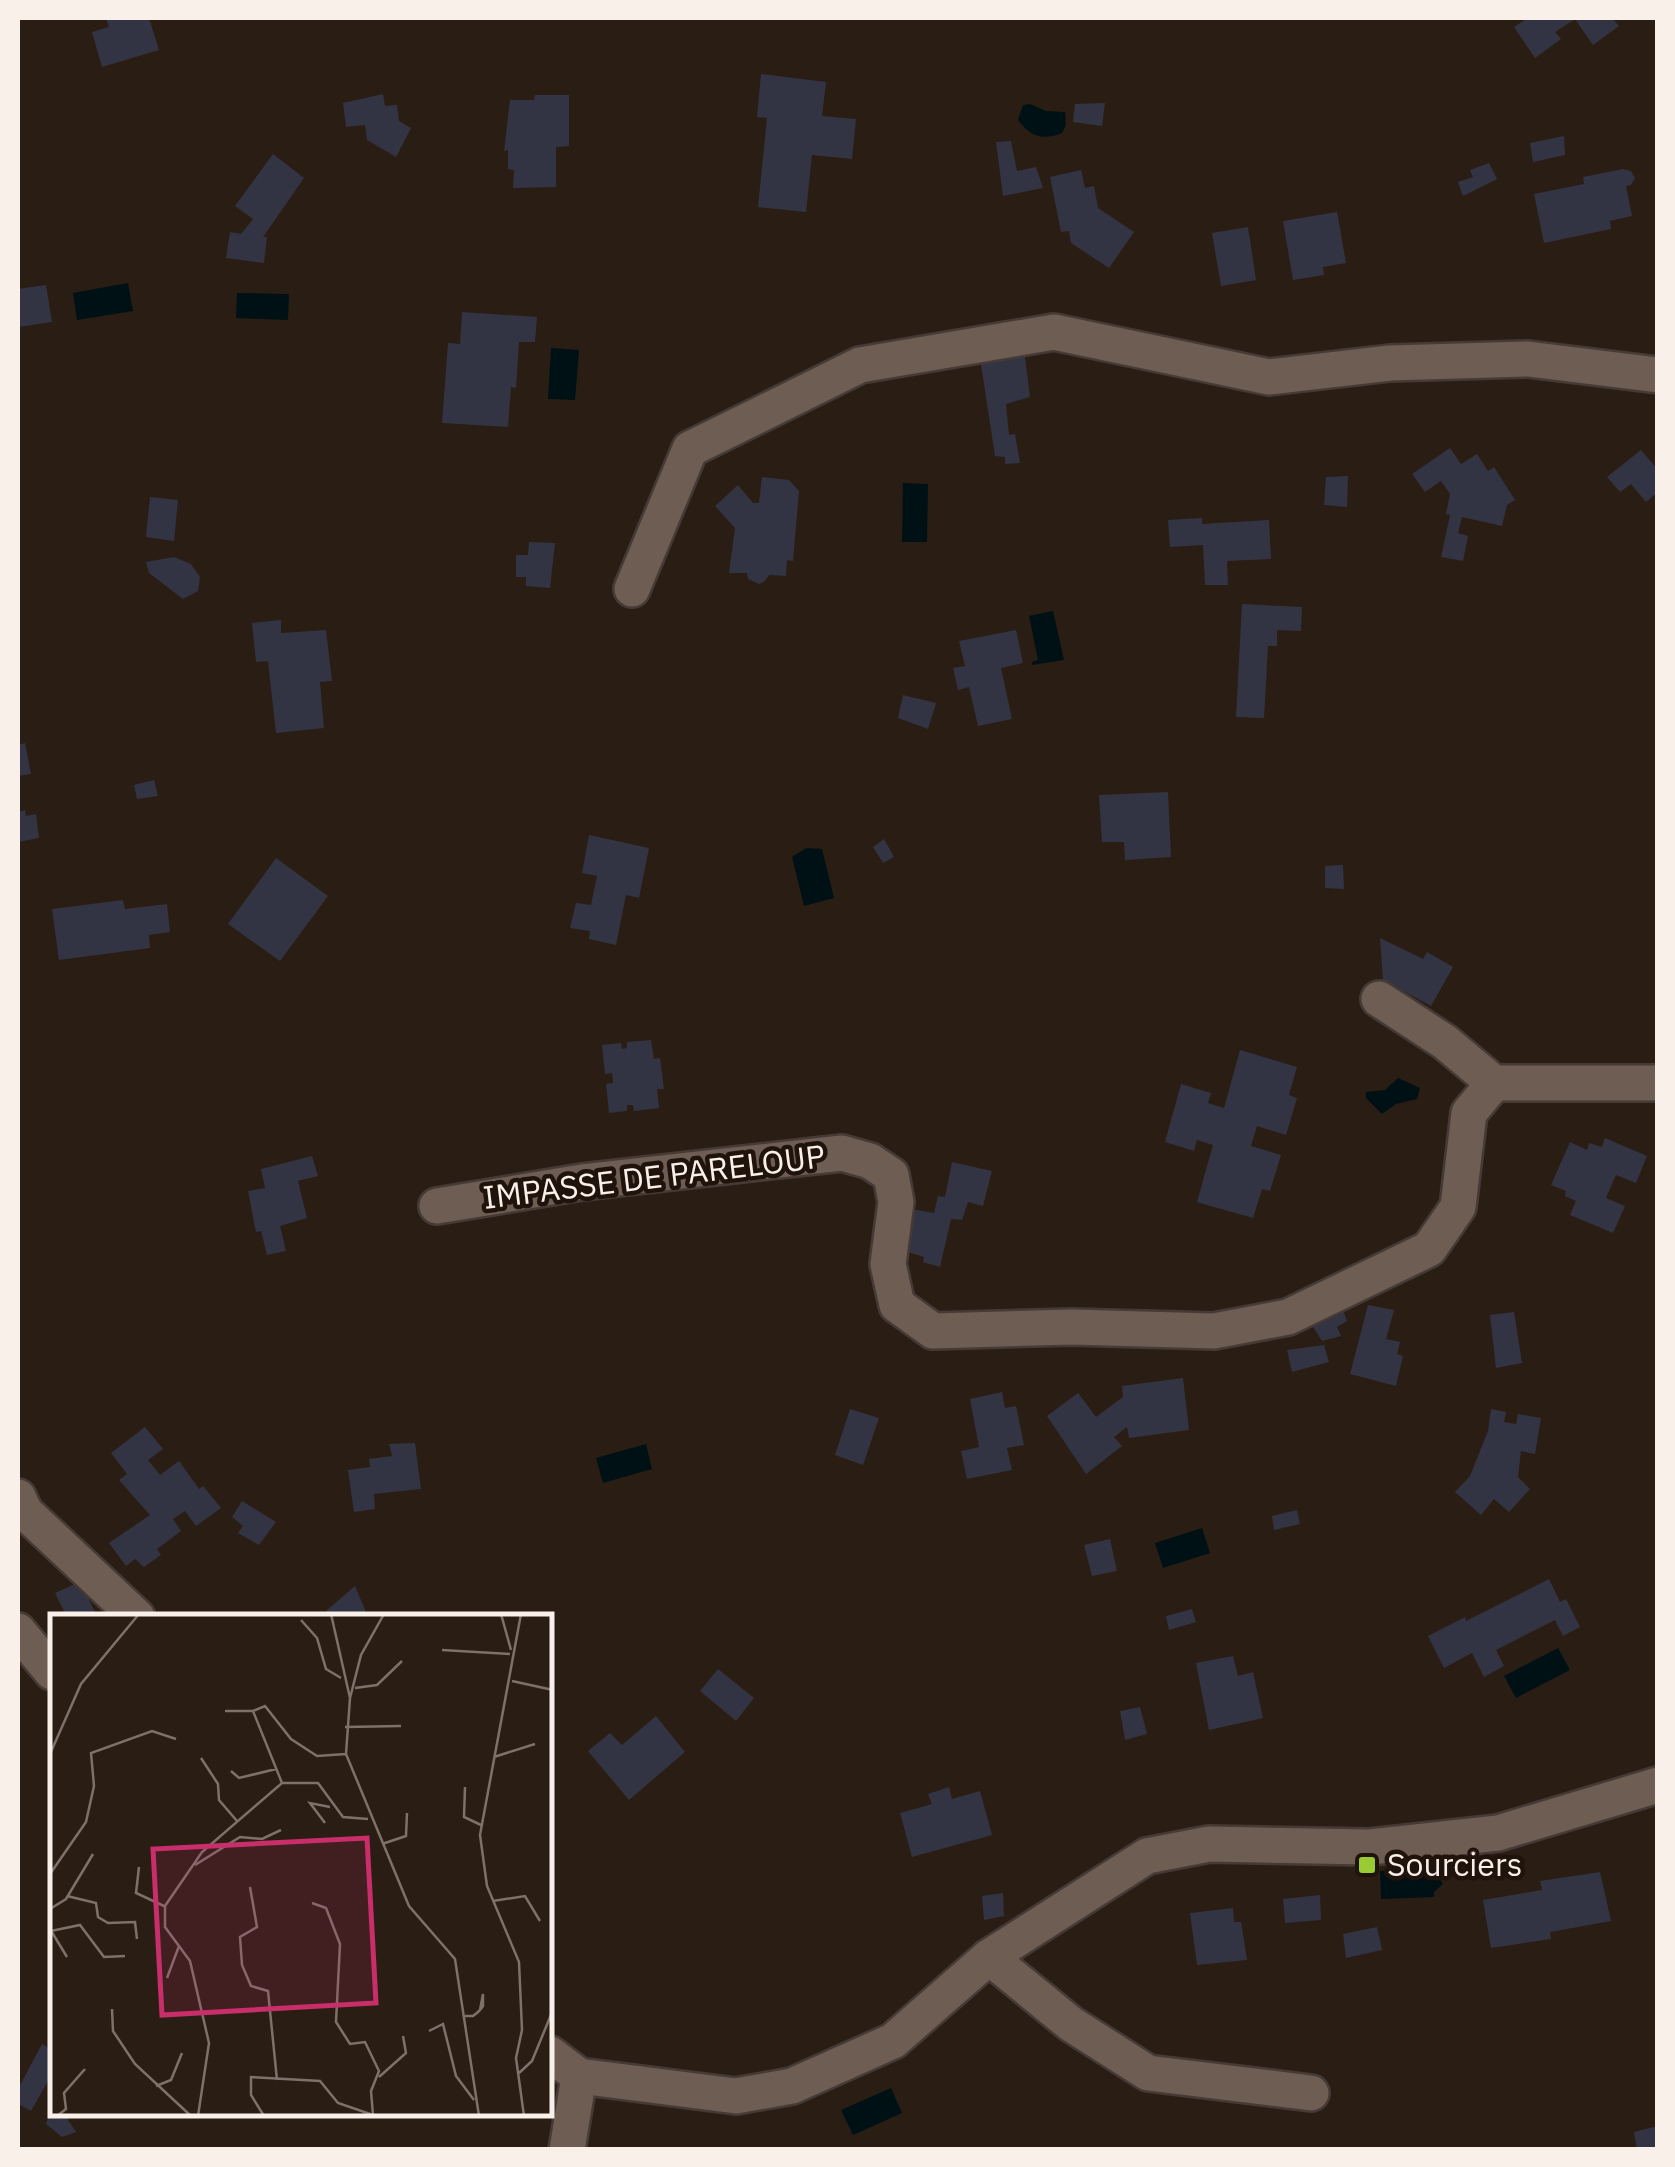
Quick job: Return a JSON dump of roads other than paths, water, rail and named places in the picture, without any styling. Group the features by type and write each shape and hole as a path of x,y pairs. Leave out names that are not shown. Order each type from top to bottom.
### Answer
{"street":[{"path":"632,589 690,448 860,365 1054,332 1269,376 1390,363 1528,359 1658,375"},
{"path":"1379,998 1445,1042 1494,1083 1658,1082"},
{"name":"IMPASSE DE PARELOUP","path":"437,1206 582,1182 842,1152 870,1160 891,1175 896,1202 888,1264 896,1305 932,1331 1072,1327 1214,1331 1288,1317 1429,1249 1458,1207 1469,1113 1494,1083"},
{"path":"18,1497 25,1512 134,1614"},
{"path":"18,1630 50,1670"},
{"path":"552,2056 579,2076 736,2096 792,2086 893,2041 989,1957 1147,1856 1209,1844 1370,1847 1498,1833 1658,1785"},
{"path":"989,1957 1071,2024 1148,2072 1311,2093"},
{"path":"566,2150 579,2076"}],"place":[{"name":"Sourciers","path":"1367,1865"}]}
